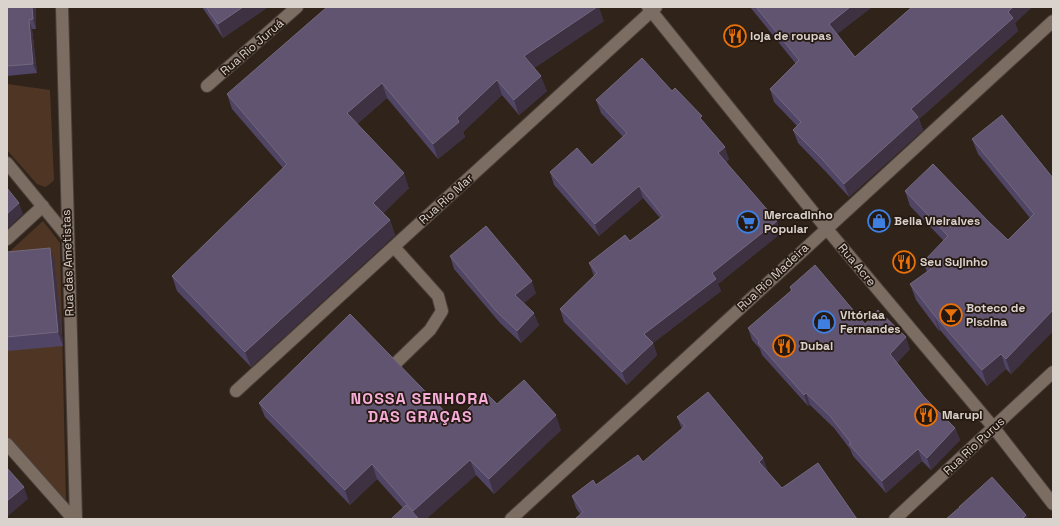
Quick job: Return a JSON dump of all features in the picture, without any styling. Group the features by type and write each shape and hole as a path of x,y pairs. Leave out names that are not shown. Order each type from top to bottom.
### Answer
{"street":[{"name":"Rua das Ametistas","path":"62,7 67,236 76,519"},
{"name":"Rua Rio Juruá","path":"207,86 297,7"},
{"name":"Rua Acre","path":"652,8 826,228 994,428 1053,504"},
{"name":"Rua Rio Mar","path":"236,391 652,8"},
{"name":"Rua Rio Madeira","path":"511,519 1053,20"},
{"path":"7,163 67,236"},
{"path":"7,239 43,206"},
{"path":"394,247 438,296 442,311 430,330 398,362"},
{"name":"Rua Rio Purus","path":"895,519 1053,372"},
{"path":"7,444 72,519"}],"shaded area":[{"path":"7,84 50,90 54,180 45,187 37,184 7,150"},
{"path":"43,221 60,243 66,503 7,436 7,254"}],"building":[{"path":"7,7 32,7 33,19 29,20 33,64 7,66"},
{"path":"206,7 243,7 218,24"},
{"path":"327,7 597,7 524,56 541,76 514,100 497,80 457,118 459,122 433,144 382,83 347,113 404,173 373,203 390,220 245,352 172,276 287,164 227,94"},
{"path":"756,7 850,7 829,24 855,57 912,7 1013,7 1008,12 1013,18 911,109 918,117 844,184 793,130 801,122 770,89 799,60"},
{"path":"642,58 672,91 675,88 702,116 700,118 725,147 718,153 777,221 712,273 716,279 644,334 653,343 622,372 560,309 597,273 589,263 625,235 630,241 663,216 639,186 595,224 550,172 577,148 592,165 627,133 596,100"},
{"path":"1002,115 1053,178 1053,310 1006,359 1001,354 982,370 934,315 910,284 931,269 923,262 948,236 905,191 933,164 1008,240 1034,214 972,139"},
{"path":"7,188 19,203 7,214"},
{"path":"486,226 532,281 515,295 534,313 517,331 496,311 450,256"},
{"path":"50,248 58,332 7,337 7,252"},
{"path":"815,265 865,324 878,310 906,337 890,354 924,397 955,428 927,458 918,449 882,481 849,444 851,443 830,416 806,393 804,395 758,343 759,341 748,328 792,290 790,287"},
{"path":"350,314 455,422 485,392 497,404 524,380 556,415 489,479 470,460 413,511 372,464 345,490 259,403"},
{"path":"708,392 763,458 759,462 782,488 818,463 857,519 575,519 583,512 572,496 593,480 596,485 638,455 643,462 685,426 677,417"},
{"path":"7,468 24,487 7,501"},
{"path":"992,477 1026,515 1022,519 946,519 960,507"},
{"path":"406,505 419,519 391,519"}],"place":[{"name":"loja de roupas","path":"735,36"},
{"name":"Bella Vieiralves","path":"879,221"},
{"name":"Mercadinho Popular","path":"748,222"},
{"name":"Seu Sujinho","path":"904,262"},
{"name":"Boteco de Piscina","path":"951,315"},
{"name":"Vitóriaa Fernandes","path":"824,322"},
{"name":"Dubai","path":"784,346"},
{"name":"Marupi","path":"926,415"}],"district":[{"name":"NOSSA SENHORA DAS GRAÇAS","path":"420,407"}]}
